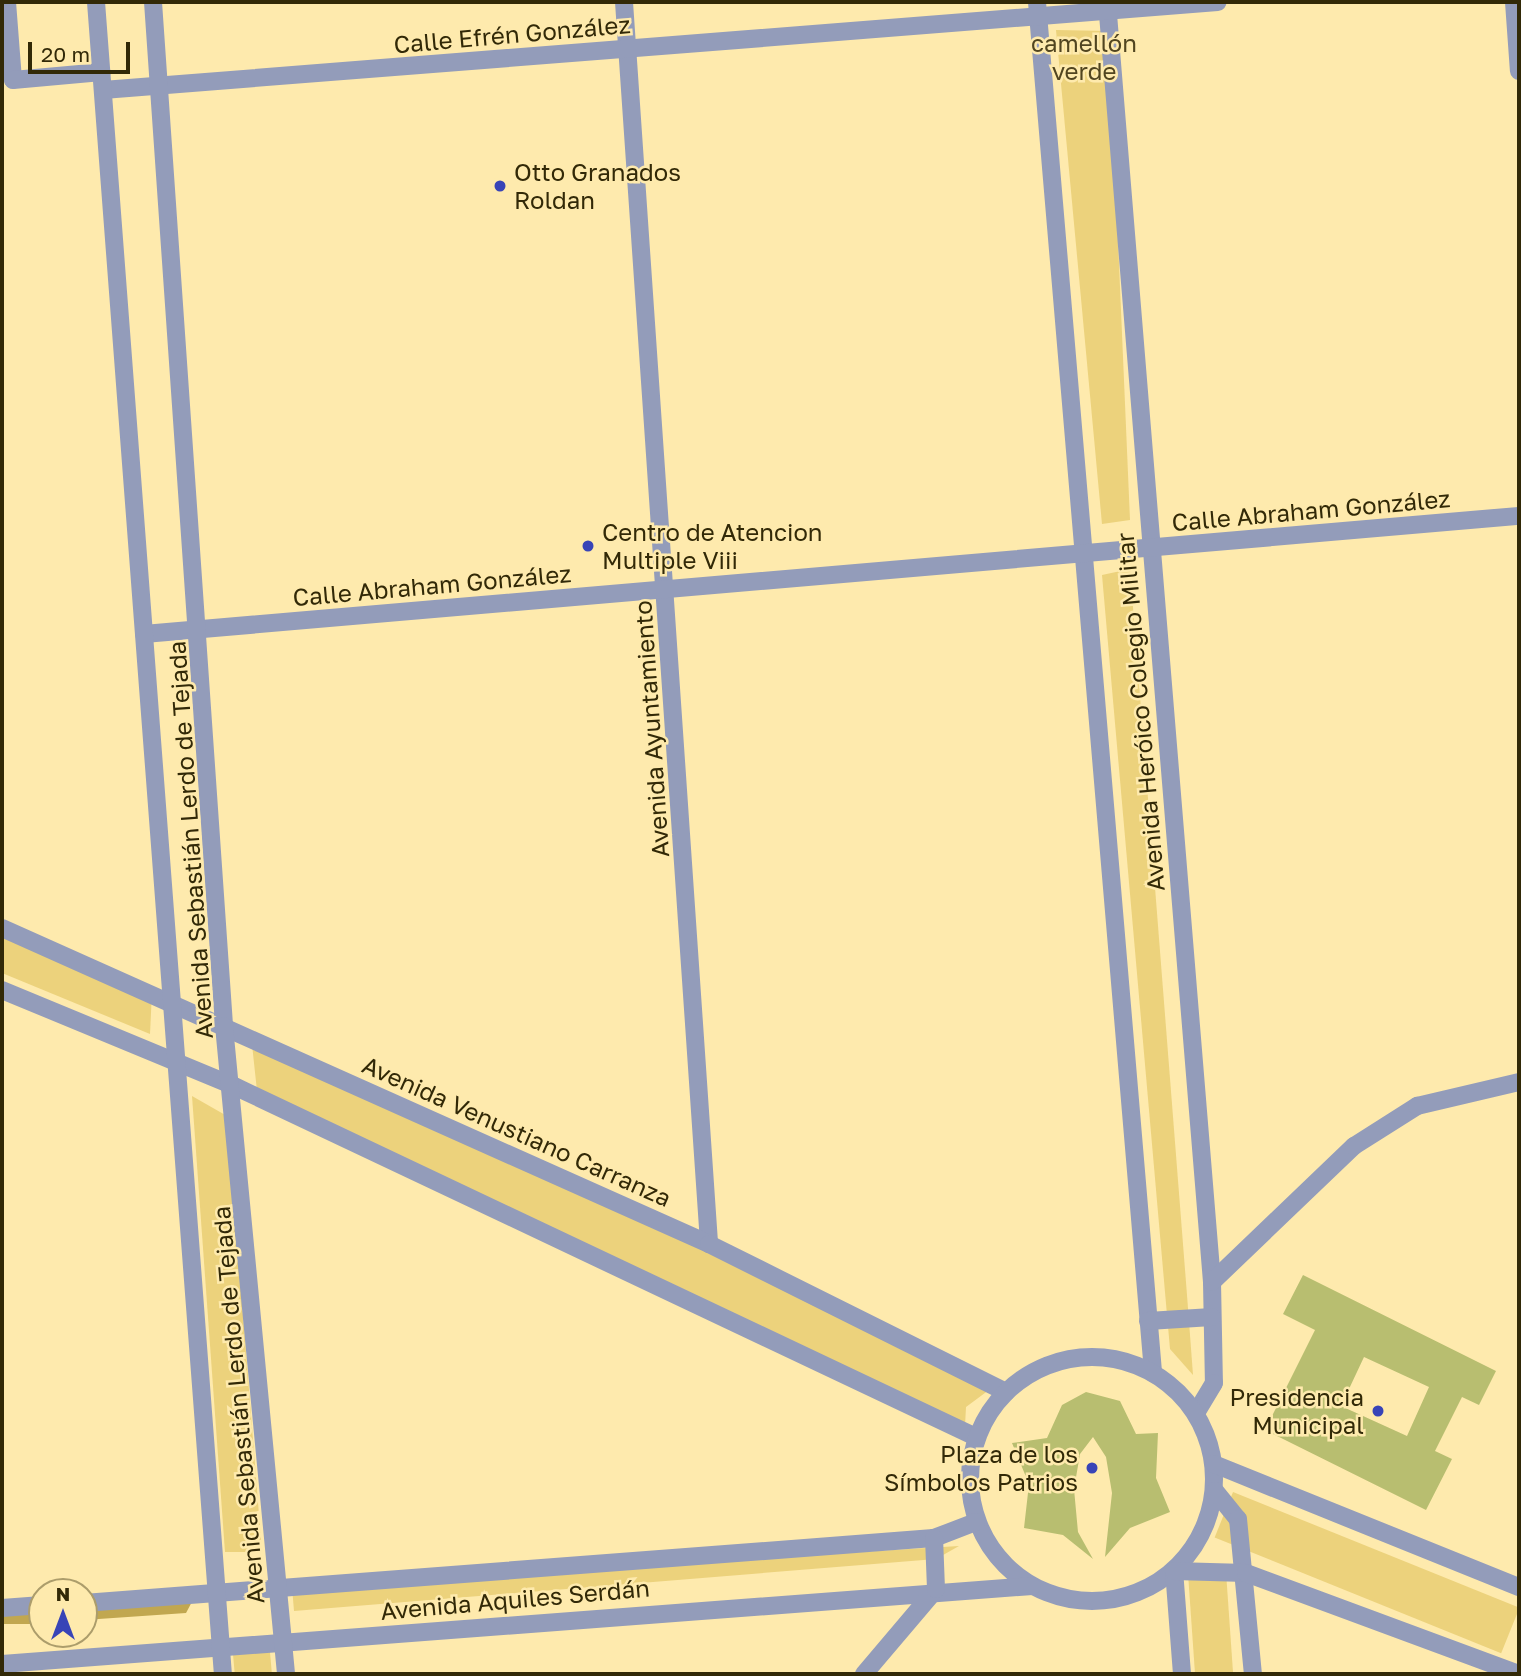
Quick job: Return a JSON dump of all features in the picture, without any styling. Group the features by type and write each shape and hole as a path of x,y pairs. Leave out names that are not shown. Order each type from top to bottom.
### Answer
{"street":[{"path":"7,2 8,81"},
{"name":"Avenida Sebastián Lerdo de Tejada","path":"96,2 170,1004 223,1674"},
{"name":"Avenida Sebastián Lerdo de Tejada","path":"153,2 201,629 224,1026 234,1086 286,1674"},
{"name":"Avenida Ayuntamiento","path":"624,2 667,589 709,1244"},
{"name":"Calle Efrén González","path":"8,81 103,81 160,86 628,49 1037,9 1217,2"},
{"path":"1514,2 1519,72"},
{"name":"Avenida Heróico Colegio Militar","path":"1107,6 1212,1282 1214,1383 1196,1413"},
{"name":"Avenida Heróico Colegio Militar","path":"1037,9 1153,1373"},
{"name":"Calle Abraham González","path":"144,634 1519,516"},
{"name":"Avenida Venustiano Carranza","path":"2,928 709,1244 1006,1392"},
{"path":"2,990 234,1086 976,1437"},
{"path":"1212,1282 1354,1146 1417,1107 1519,1082"},
{"path":"1149,1321 1212,1317"},
{"path":"1076,1358 1115,1359 1153,1373 1196,1413 1214,1464 1215,1491 1194,1548 1174,1571 1121,1598 1061,1597 1032,1586 1009,1569 976,1522 970,1465 976,1437 1006,1392 1038,1369 1076,1358"},
{"path":"1214,1464 1519,1587"},
{"path":"1215,1491 1238,1520 1246,1573 1253,1674"},
{"name":"Avenida Aquiles Serdán","path":"98,1601 278,1590 934,1538 976,1522"},
{"path":"864,1674 936,1589 934,1538"},
{"path":"1174,1571 1246,1573 1519,1674"},
{"path":"1174,1571 1182,1674"},
{"name":"Avenida Aquiles Serdán","path":"2,1664 936,1589 1032,1586"},
{"path":"2,1608 28,1606"}],"green space":[{"name":"camellón verde","path":"1056,30 1109,31 1130,520 1102,524"},
{"path":"1130,569 1193,1375 1170,1349 1102,575"},
{"path":"2,927 152,992 150,1034 2,973"},
{"path":"251,1035 993,1387 966,1407 965,1426 257,1091"},
{"path":"192,1096 227,1116 262,1552 225,1552"},
{"path":"1233,1492 1519,1608 1501,1653 1215,1537"},
{"path":"959,1546 936,1559 294,1611 292,1587"},
{"path":"1226,1572 1233,1674 1195,1674 1188,1575"},
{"path":"269,1641 272,1674 235,1674 232,1644"}],"shaded area":[{"path":"194,1598 186,1613 98,1619 98,1602"},
{"path":"2,1606 28,1606 28,1624 2,1624"}],"building":[{"path":"1303,1275 1496,1371 1479,1405 1462,1397 1435,1451 1452,1459 1426,1510 1265,1430 1315,1330 1283,1314","holes":["1364,1357 1429,1387 1407,1436 1341,1406"]},
{"path":"1086,1392 1120,1401 1136,1434 1158,1433 1156,1478 1170,1512 1130,1528 1105,1557 1112,1493 1106,1457 1093,1437 1080,1454 1074,1489 1078,1532 1093,1559 1063,1535 1024,1528 1029,1484 1012,1443 1047,1438 1062,1405"}],"place":[{"name":"Otto Granados Roldan","path":"500,186"},
{"name":"Centro de Atencion Multiple Viii","path":"588,546"},
{"name":"Presidencia Municipal","path":"1378,1411"},
{"name":"Plaza de los Símbolos Patrios","path":"1092,1468"}]}
